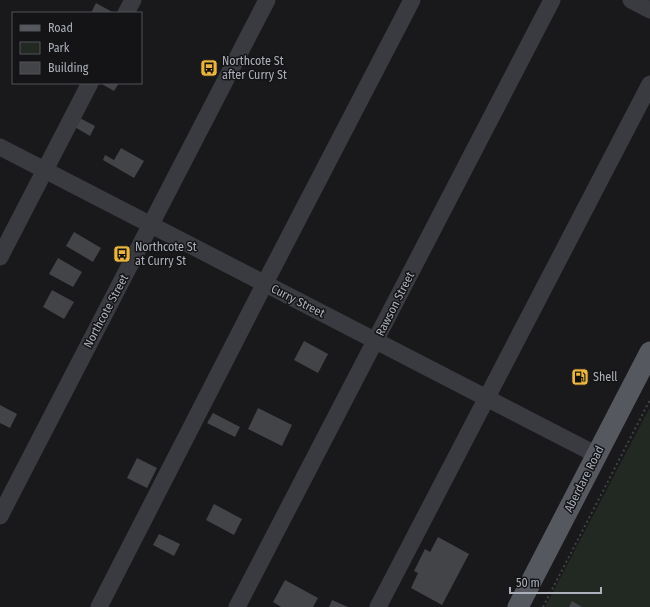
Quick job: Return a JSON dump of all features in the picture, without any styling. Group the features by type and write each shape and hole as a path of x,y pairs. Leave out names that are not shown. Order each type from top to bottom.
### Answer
{"main road":[{"name":"Aberdare Road","path":"518,607 650,352"}],"street":[{"path":"127,12 133,0"},
{"name":"Northcote Street","path":"0,516 267,0"},
{"path":"99,607 412,0"},
{"name":"Rawson Street","path":"237,607 552,0"},
{"path":"631,0 650,10"},
{"path":"0,257 89,84"},
{"path":"378,607 650,84"},
{"name":"Curry Street","path":"0,147 597,455"}],"path":[{"path":"543,607 650,400"}],"green space":[{"path":"649,409 650,607 545,607"}],"building":[{"path":"96,3 112,12 92,12"},
{"path":"102,84 118,84 114,91"},
{"path":"78,117 95,126 90,136 73,126"},
{"path":"121,148 144,161 134,178 103,160 105,155 114,160"},
{"path":"74,232 101,248 93,262 66,246"},
{"path":"58,258 82,272 73,287 49,274"},
{"path":"52,290 74,302 64,319 43,307"},
{"path":"304,341 328,354 318,373 294,360"},
{"path":"0,405 17,414 10,428 0,423"},
{"path":"258,408 292,425 282,446 248,429"},
{"path":"213,413 240,427 235,437 207,423"},
{"path":"137,458 157,468 147,488 127,478"},
{"path":"214,504 242,519 234,535 206,520"},
{"path":"159,534 180,544 174,556 153,545"},
{"path":"438,537 469,554 442,605 411,588 418,573 414,571 425,549 430,552"},
{"path":"285,580 318,598 313,607 281,607 273,602"},
{"path":"332,600 348,607 329,607"},
{"path":"572,601 582,607 569,607"}],"place":[{"name":"Northcote St after Curry St","path":"209,68"},
{"name":"Northcote St at Curry St","path":"122,254"},
{"name":"Shell","path":"580,377"}]}
